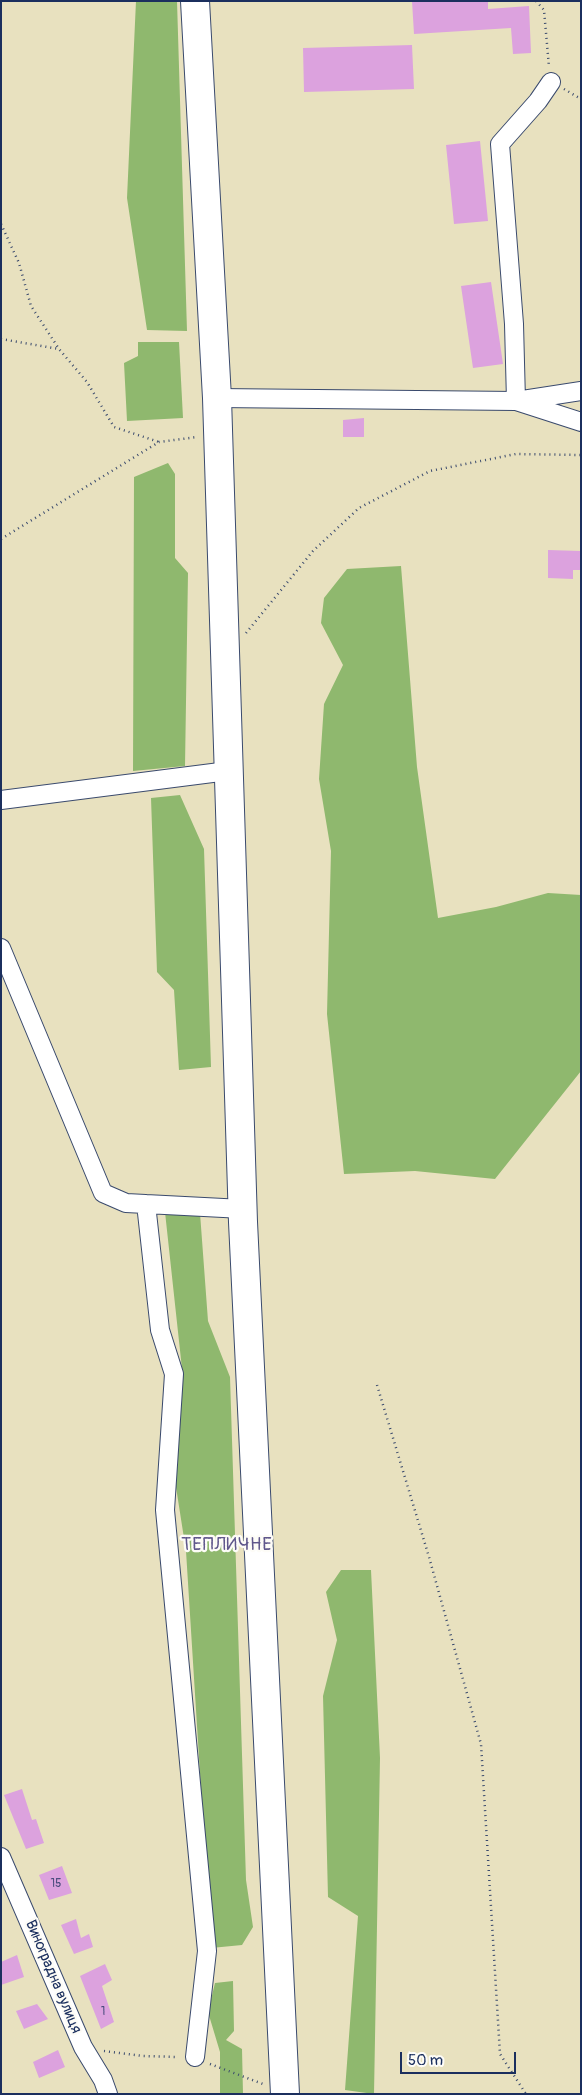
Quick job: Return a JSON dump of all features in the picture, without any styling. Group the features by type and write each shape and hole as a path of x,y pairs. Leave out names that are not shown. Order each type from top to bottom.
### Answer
{"main road":[{"path":"196,1 217,398 243,1209 285,2094"}],"street":[{"path":"516,401 514,324 500,144 538,101 551,82"},
{"path":"217,398 516,401 581,391"},
{"path":"516,401 581,422"},
{"path":"1,800 228,771"},
{"path":"1,948 103,1193 126,1203 243,1209"},
{"path":"146,1204 160,1330 174,1374 165,1510 207,1951 195,2058"},
{"name":"Виноградна вулиця","path":"1,1857 83,2047 103,2080 108,2094"}],"path":[{"path":"536,1 544,10 551,82 581,99"},
{"path":"1,224 19,262 31,306 59,349 87,382 114,427 160,442"},
{"path":"1,339 59,349"},
{"path":"1,539 160,442 218,434"},
{"path":"224,660 313,551 359,508 430,471 516,454 581,455"},
{"path":"377,1385 426,1548 481,1744 500,2054 526,2094"}],"green space":[{"path":"136,1 177,1 187,331 147,330 127,198"},
{"path":"138,342 179,342 183,418 127,421 124,363 138,356"},
{"path":"168,463 175,474 175,558 188,573 185,766 133,771 134,477"},
{"path":"401,566 417,767 438,918 496,907 548,893 581,895 581,1071 495,1179 415,1171 344,1174 327,1014 331,851 319,779 324,704 343,665 321,623 324,598 347,569"},
{"path":"180,795 204,849 211,1067 179,1070 174,990 157,972 151,798"},
{"path":"165,1212 200,1213 208,1321 230,1377 246,1880 253,1927 242,1945 211,1948 186,1551 173,1468 183,1378"},
{"path":"341,1570 371,1570 380,1758 374,2094 345,2090 358,1916 328,1897 323,1696 337,1640 326,1592"},
{"path":"233,1981 234,2031 226,2040 242,2049 243,2094 220,2094 220,2052 208,2012 215,1983"}],"building":[{"path":"412,1 488,1 488,9 529,6 531,53 513,54 511,28 414,34"},
{"path":"412,45 414,89 304,92 303,48"},
{"path":"480,141 488,221 454,224 446,145"},
{"path":"491,282 503,364 473,368 461,286"},
{"path":"364,418 364,437 343,437 343,420"},
{"path":"548,550 581,551 581,570 573,570 573,579 548,578"},
{"path":"22,1789 32,1820 36,1819 44,1843 26,1849 4,1795"},
{"path":"62,1866 72,1893 49,1900 39,1875"},
{"path":"76,1919 81,1938 89,1934 93,1947 74,1954 61,1925"},
{"path":"17,1955 24,1977 1,1985 1,1962"},
{"path":"105,1964 112,1980 102,1986 114,2022 101,2029 80,1976"},
{"path":"37,2004 48,2019 24,2029 16,2011"},
{"path":"58,2050 65,2067 39,2078 33,2062"}],"district":[{"name":"ТЕПЛИЧНЕ","path":"227,1545"}]}
